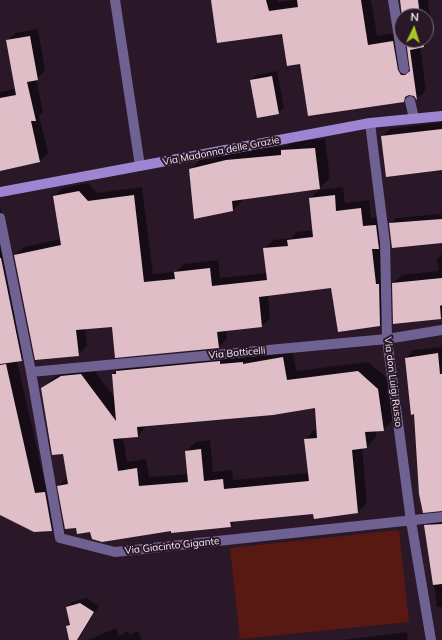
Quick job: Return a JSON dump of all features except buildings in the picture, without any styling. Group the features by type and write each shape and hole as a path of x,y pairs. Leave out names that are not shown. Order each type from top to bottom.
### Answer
{"main road":[{"name":"Via Madonna delle Grazie","path":"0,192 370,123 442,116"}],"street":[{"path":"115,0 140,166"},
{"path":"393,0 404,69"},
{"path":"410,101 414,118"},
{"name":"Via don Luigi Russo","path":"370,123 385,243 387,339 411,521 430,640"},
{"name":"Via Giacinto Gigante","path":"0,218 31,372 60,538 115,552 442,517"},
{"name":"Via Botticelli","path":"31,372 387,339 442,330"}],"shaded area":[{"path":"399,530 409,622 240,639 230,548"}]}
